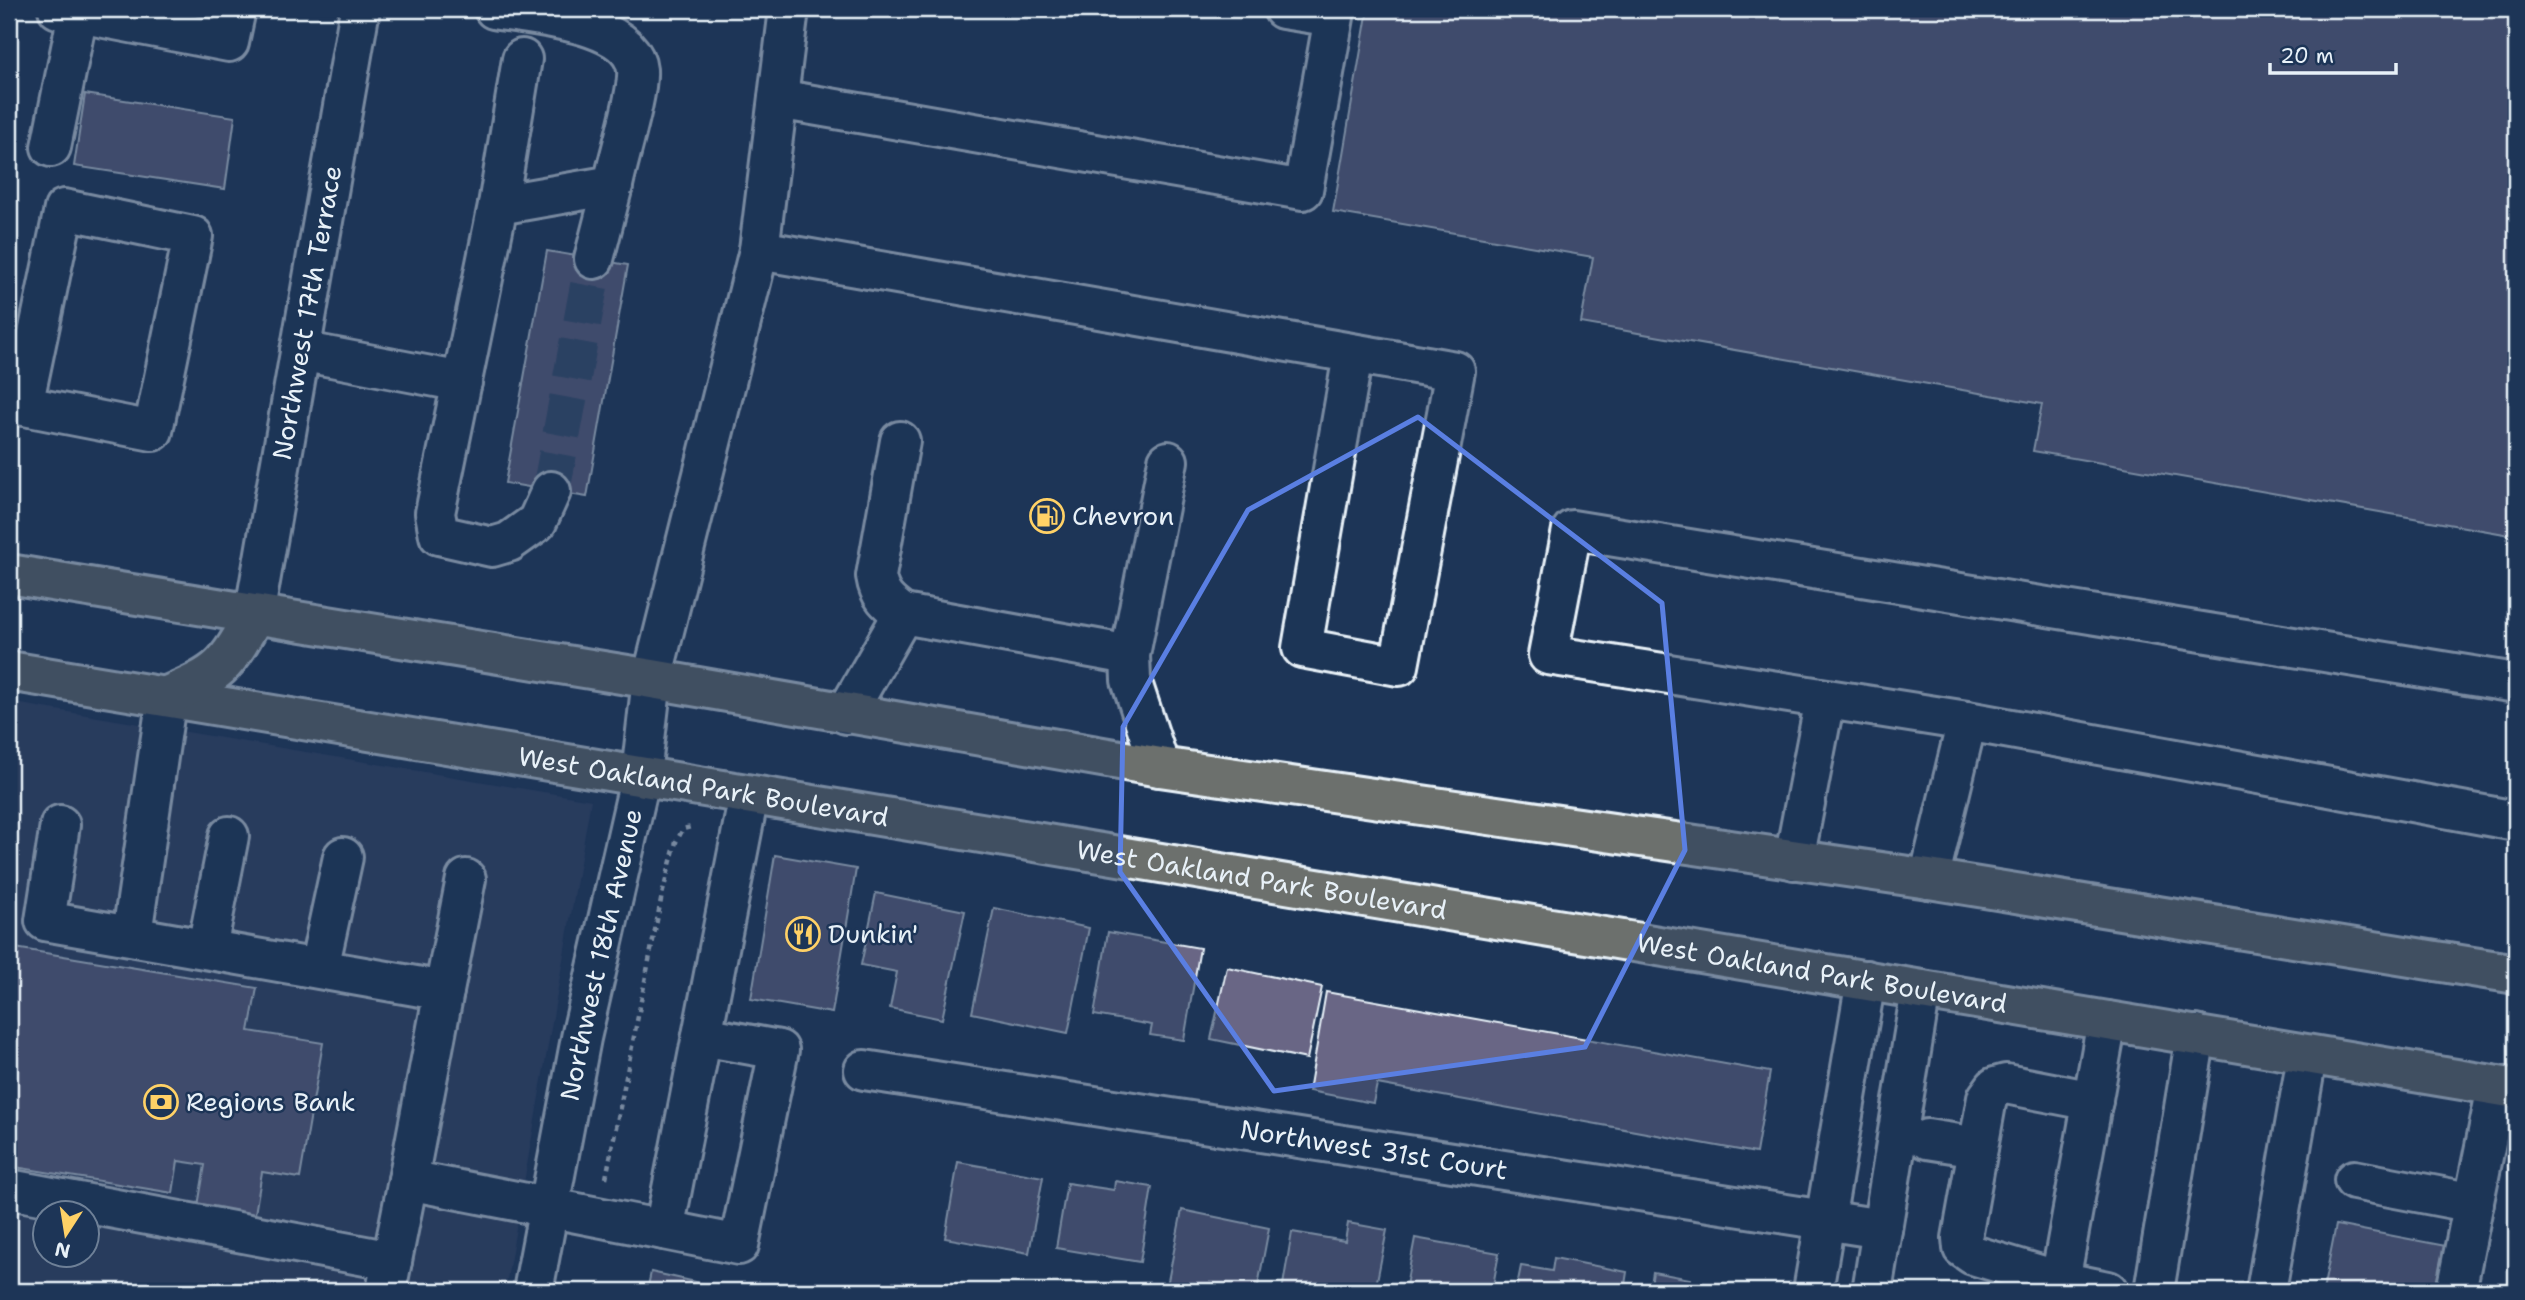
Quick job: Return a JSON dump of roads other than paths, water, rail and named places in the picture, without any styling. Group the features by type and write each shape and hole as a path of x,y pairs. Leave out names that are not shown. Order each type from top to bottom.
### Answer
{"main road":[{"path":"9,574 652,679 1160,767 1929,879 2516,974"},
{"path":"167,696 211,677 233,654 254,616"},
{"name":"West Oakland Park Boulevard","path":"9,670 2196,1035 2307,1057 2507,1088"}],"street":[{"path":"51,147 68,11 229,42 236,9"},
{"name":"Northwest 17th Terrace","path":"254,616 360,9"},
{"path":"494,9 595,29 614,36 631,51 637,71 634,89 594,258"},
{"name":"Northwest 18th Avenue","path":"533,1291 581,1038 641,775 652,679 759,250 789,9"},
{"path":"778,99 1303,190 1335,13 1283,9"},
{"path":"522,59 498,205 435,513 439,535 492,547 509,542 537,522 551,491"},
{"path":"498,205 613,185"},
{"path":"64,209 193,236 153,430 16,404 64,209"},
{"path":"759,250 1455,371 1399,666 1302,648 1353,355"},
{"path":"300,351 462,382"},
{"path":"900,441 876,576 878,590 886,602 904,614 1130,655"},
{"path":"1160,767 1131,680 1130,655 1168,461"},
{"path":"2516,683 1572,530 1548,655 1967,721 2516,821"},
{"path":"846,714 904,614"},
{"path":"132,934 167,696"},
{"path":"1794,860 1825,699"},
{"path":"1929,879 1967,721"},
{"path":"664,1230 749,794"},
{"path":"60,825 45,921 132,934 444,991"},
{"path":"208,948 229,836"},
{"path":"319,968 343,857"},
{"path":"9,1189 389,1276 466,879"},
{"path":"1813,1291 1866,980"},
{"path":"1872,1291 1921,990"},
{"path":"2060,1282 2107,1021"},
{"path":"2154,1291 2196,1035"},
{"path":"408,1180 739,1245 779,1050 702,1036"},
{"path":"2266,1291 2307,1057"},
{"name":"Northwest 31st Court","path":"864,1070 1882,1229"},
{"path":"2093,1101 2006,1084 1995,1087 1987,1098 1962,1238 1963,1248 1973,1255 2060,1282 2108,1291"},
{"path":"2456,1291 2474,1203 2507,1088"},
{"path":"1927,1139 1978,1147"},
{"path":"2354,1180 2474,1203"}],"tunnel":[{"path":"551,491 594,259"}],"place":[{"name":"Chevron","path":"1047,516"},
{"name":"Dunkin'","path":"803,934"},
{"name":"Regions Bank","path":"161,1102"}]}
